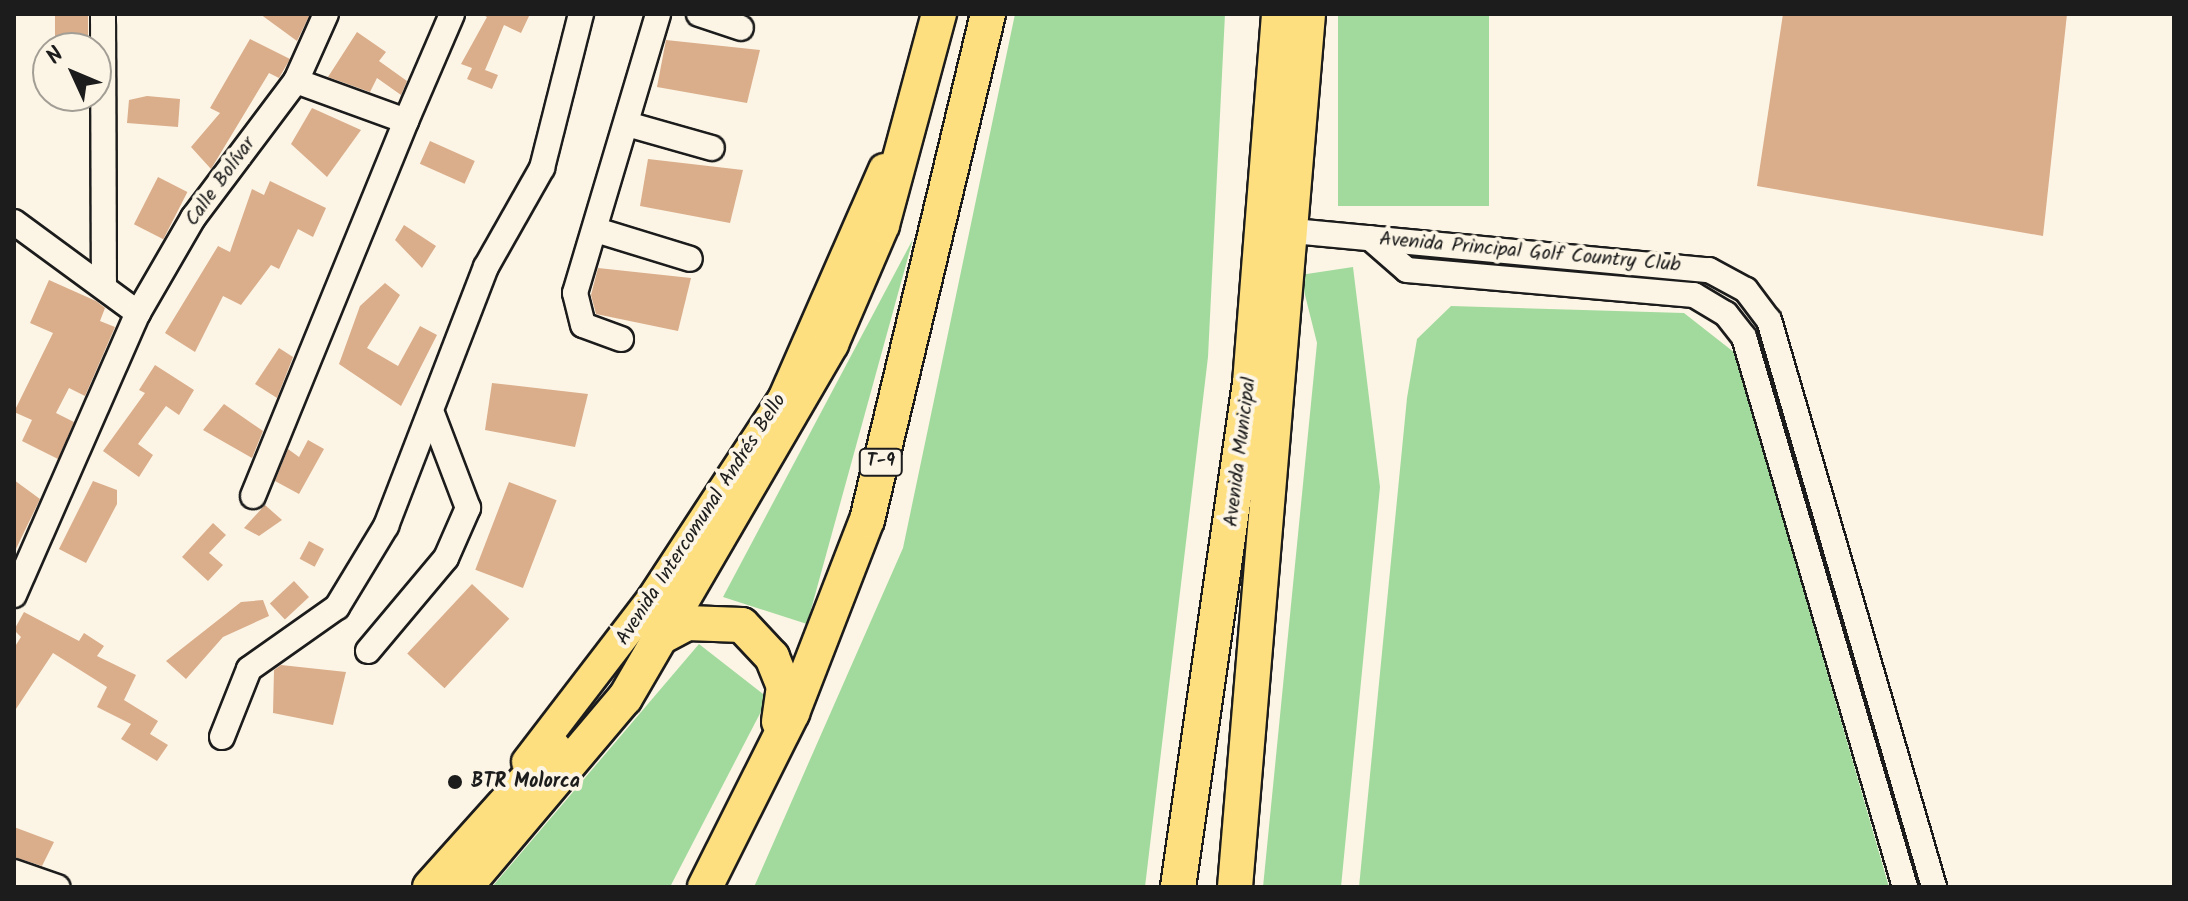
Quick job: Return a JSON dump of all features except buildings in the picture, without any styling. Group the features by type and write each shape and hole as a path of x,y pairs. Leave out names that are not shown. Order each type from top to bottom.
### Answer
{"highway":[{"name":"T-9","path":"705,887 766,765 867,520 988,14"},
{"name":"Avenida Municipal","path":"1178,887 1250,383 1279,14"},
{"name":"Avenida Municipal","path":"1235,887 1293,231 1308,14"},
{"path":"465,887 625,698 668,632 831,344 882,225 937,22"},
{"path":"430,887 668,632 705,621 742,625 772,657 784,686 766,765"}],"main road":[{"name":"Avenida Intercomunal Andrés Bello","path":"417,887 586,694 784,397 855,242 937,22"}],"street":[{"path":"103,14 104,284"},
{"name":"Calle Bolívar","path":"14,595 138,313 193,218 296,81 326,14"},
{"path":"253,496 452,14"},
{"path":"222,737 249,669 337,607 386,526 433,416 486,267 542,168 581,14"},
{"path":"621,339 576,316 575,293 658,14"},
{"path":"699,14 741,28"},
{"path":"296,81 406,121"},
{"path":"627,124 712,148"},
{"path":"14,222 104,284 138,313"},
{"path":"596,230 690,259"},
{"path":"1293,231 1370,238"},
{"name":"Avenida Principal Golf Country Club","path":"1370,238 1407,270 1694,295 1726,314 1744,337 1905,887"},
{"name":"Avenida Principal Golf Country Club","path":"1370,238 1709,270 1746,290 1769,320 1934,887"},
{"path":"368,651 446,558 468,508 433,416"},
{"path":"14,872 57,887"}],"green space":[{"path":"1015,14 1225,14 1208,357 1145,887 754,887 903,548"},
{"path":"1338,14 1489,14 1489,206 1338,206"},
{"path":"913,239 807,624 723,597"},
{"path":"1353,267 1380,487 1341,887 1263,887 1317,343 1300,275"},
{"path":"1451,306 1684,313 1735,353 1889,887 1359,887 1407,398 1417,339"},
{"path":"699,644 768,698 670,887 492,887"}],"place":[{"name":"BTR Molorca","path":"455,782"}]}
